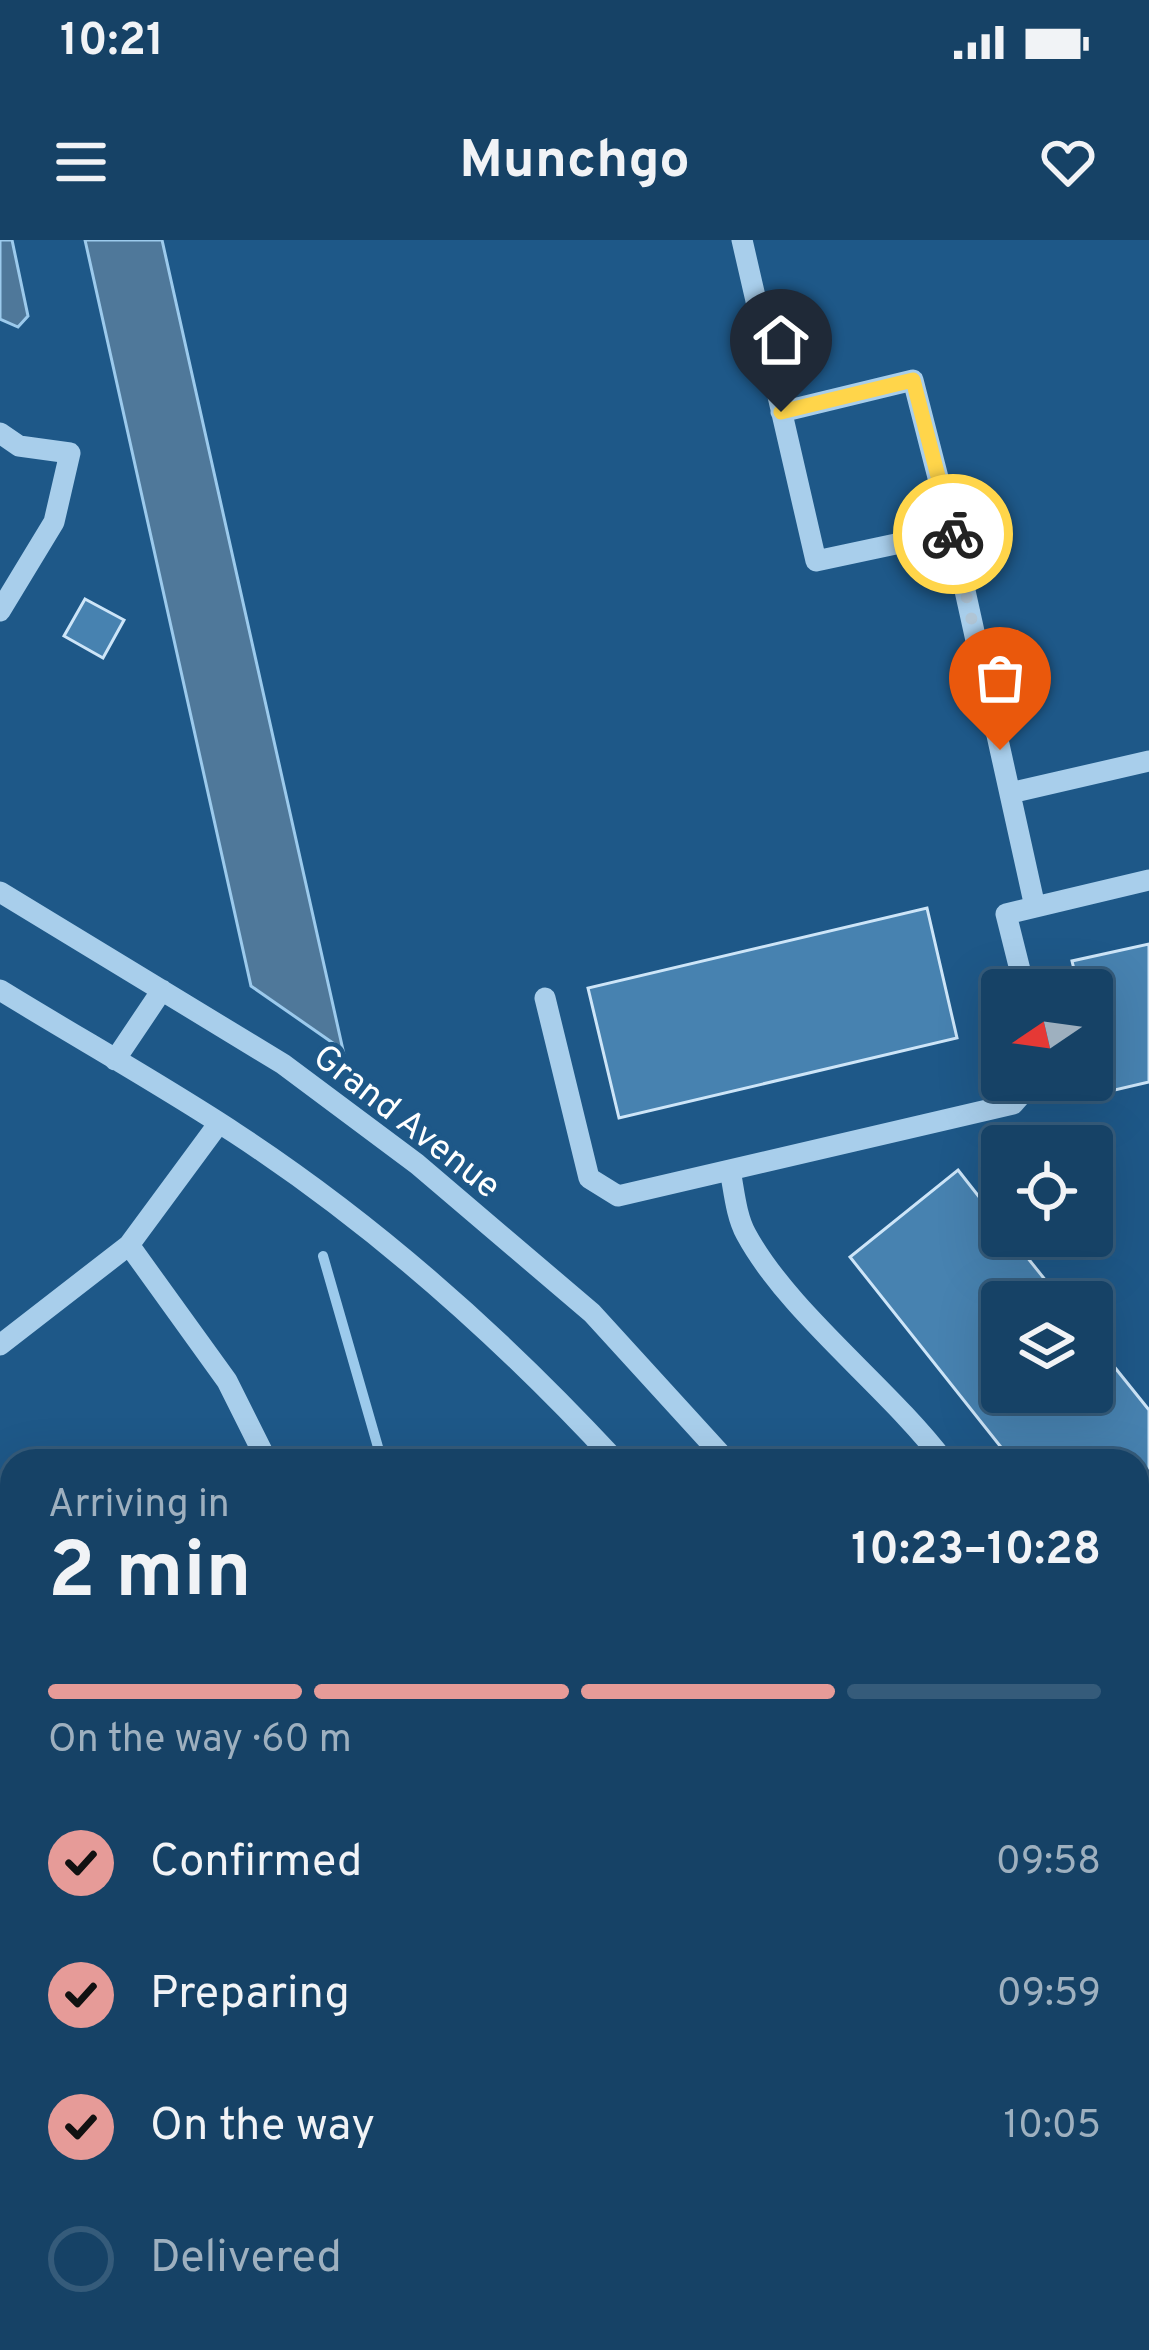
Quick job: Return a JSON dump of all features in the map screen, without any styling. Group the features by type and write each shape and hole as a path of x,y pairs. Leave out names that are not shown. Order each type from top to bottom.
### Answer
{"street":[{"path":"742,240 816,561 952,532"},
{"path":"781,412 913,380 952,532 1035,907"},
{"path":"0,433 19,446 70,454 54,522 0,611"},
{"path":"1010,793 1149,761"},
{"path":"1020,969 1006,914 1149,880"},
{"name":"Grand Avenue","path":"0,892 283,1064 417,1164 592,1313 716,1449"},
{"path":"0,990 219,1123 370,1233 545,1384 605,1449"},
{"path":"115,1060 162,990"},
{"path":"545,998 589,1178 618,1196 1016,1101"},
{"path":"0,1345 129,1245 219,1123"},
{"path":"730,1170 745,1232 934,1449"},
{"path":"129,1245 227,1381 260,1449"}],"shaded area":[{"path":"0,240 12,240 28,316 18,327 0,319"},
{"path":"85,240 162,240 343,1050 251,986"}],"building":[{"path":"85,599 124,620 103,658 64,636"},
{"path":"927,908 957,1038 619,1118 588,988"},
{"path":"1149,944 1149,1082 1113,1090 1113,969 1074,969 1072,961"},
{"path":"958,1170 981,1199 981,1257 1027,1257 1046,1281 981,1281 981,1413 1113,1413 1113,1365 1149,1410 1149,1449 1002,1449 850,1257"}],"waterway":[{"path":"323,1256 379,1449"}],"way so far":[{"path":"953,534 1000,750"}],"route":[{"path":"781,412 913,380 953,534"}]}
